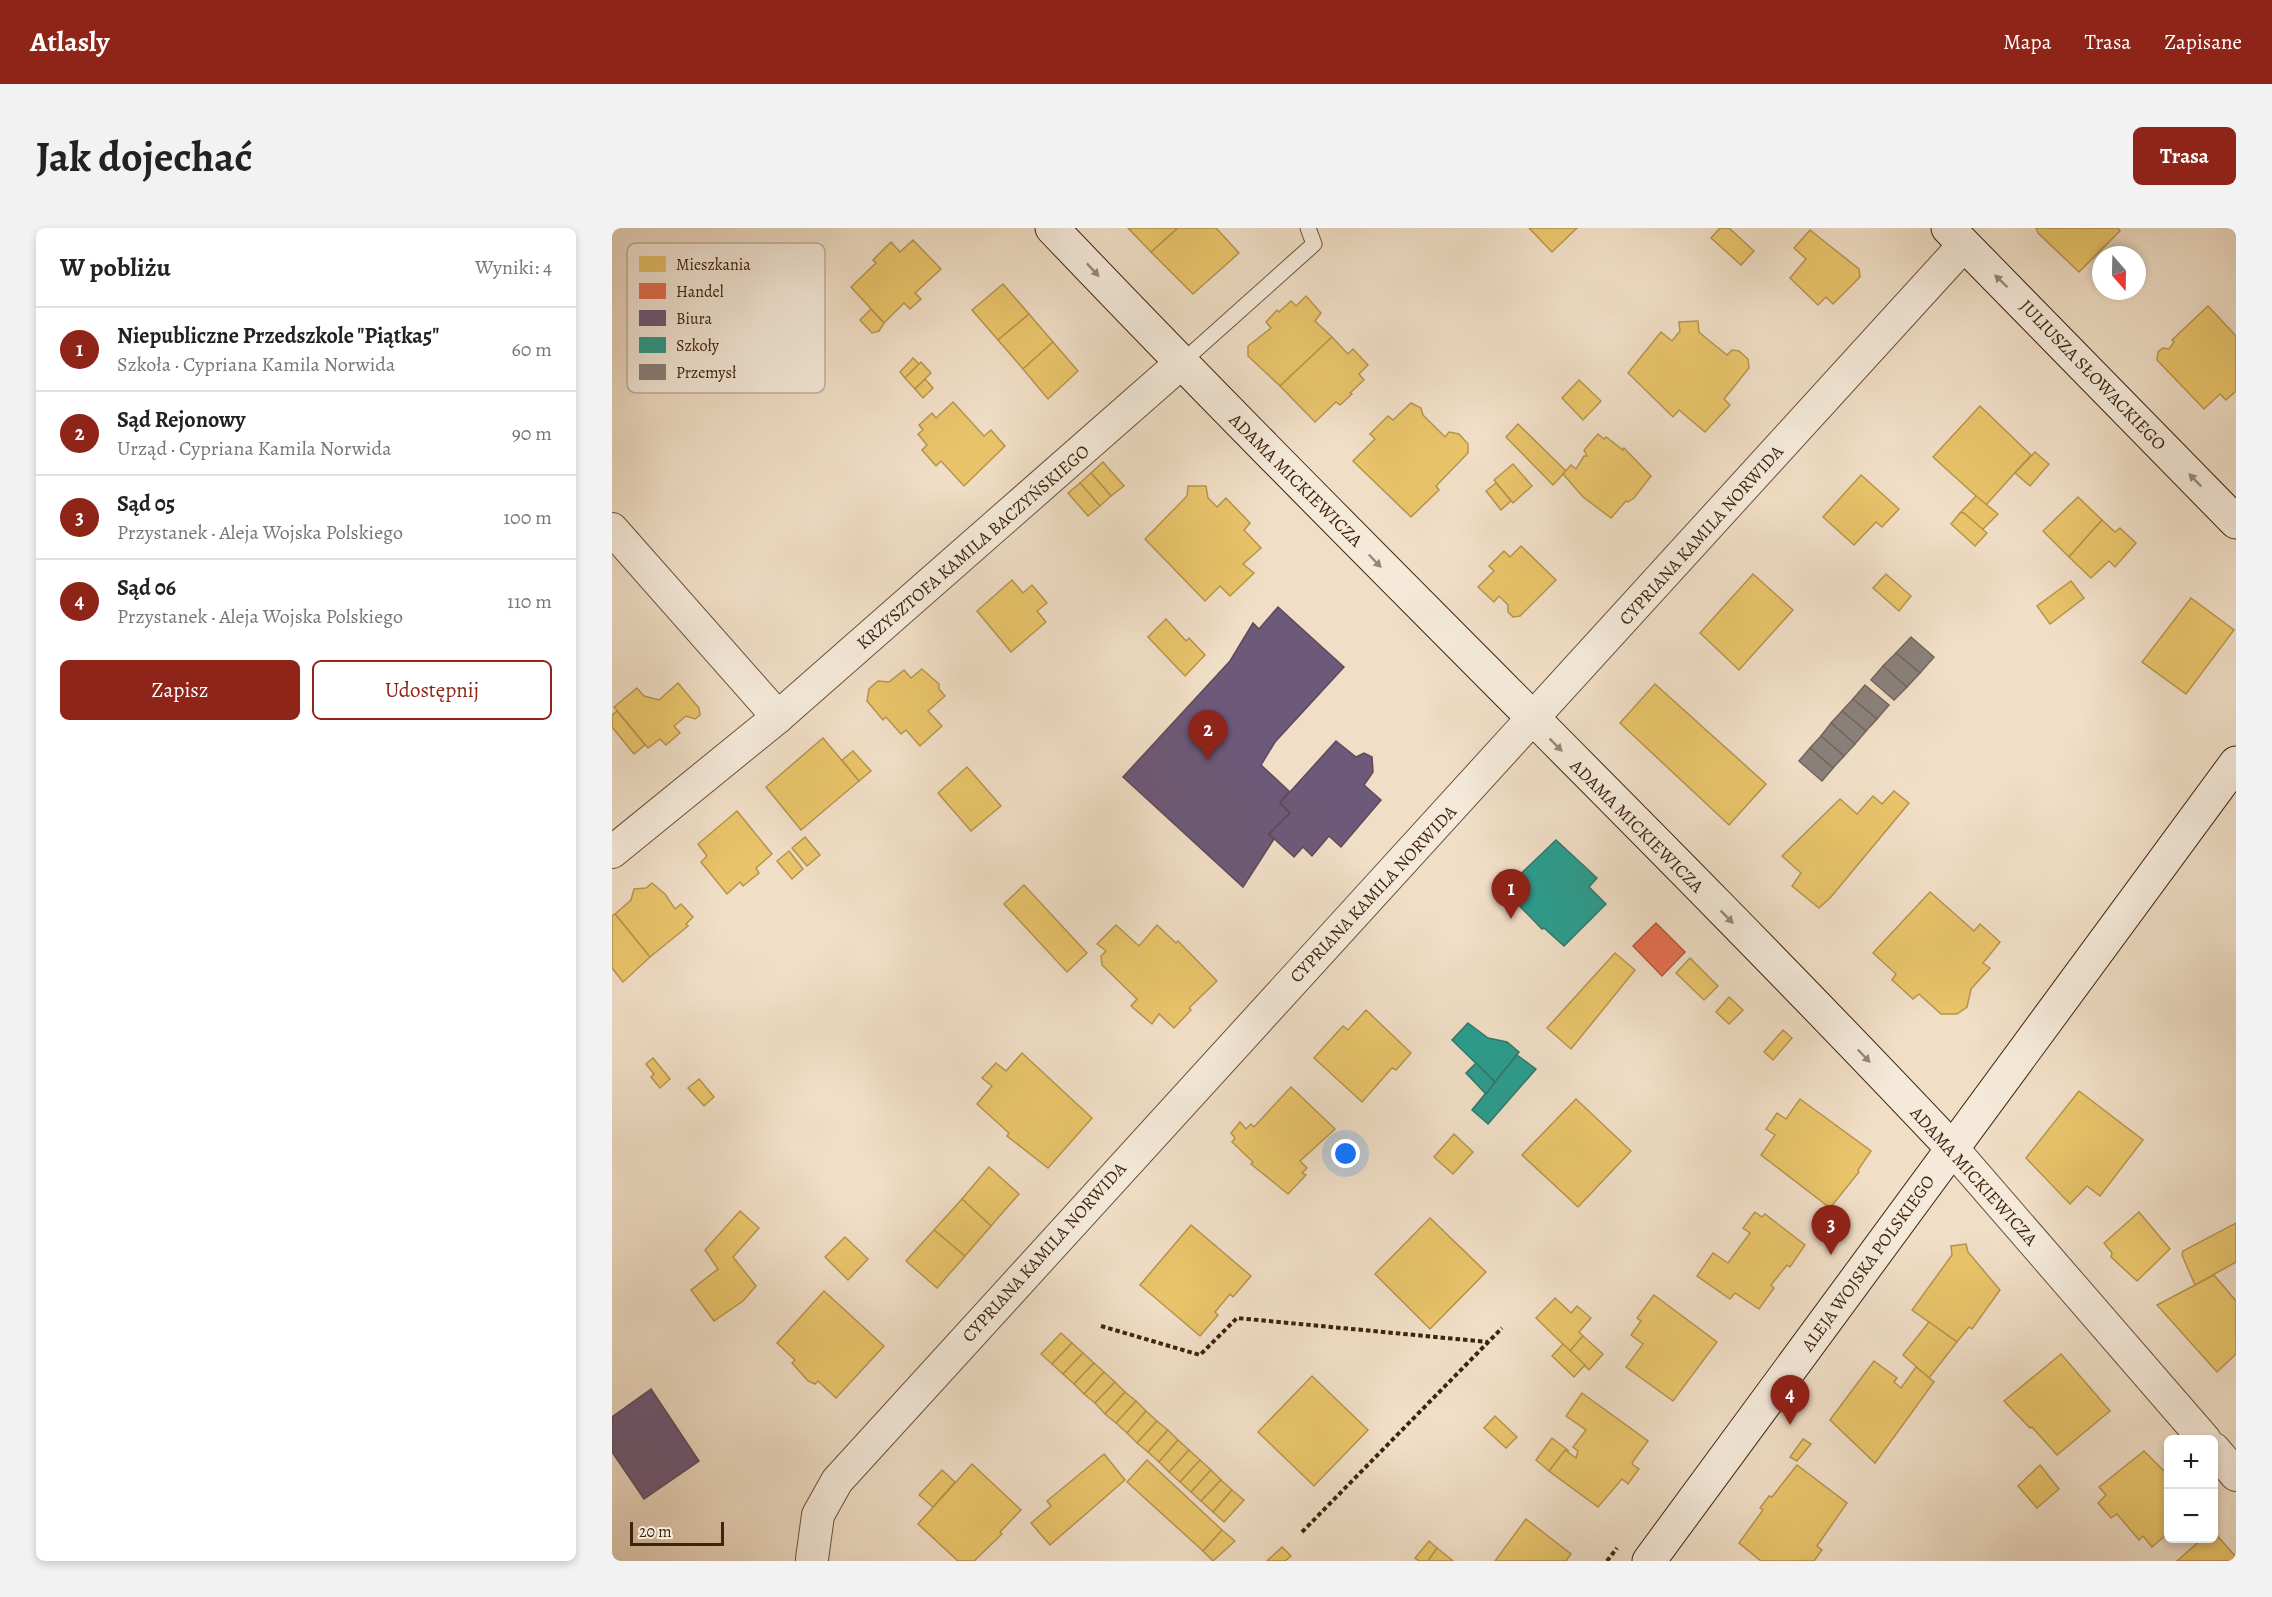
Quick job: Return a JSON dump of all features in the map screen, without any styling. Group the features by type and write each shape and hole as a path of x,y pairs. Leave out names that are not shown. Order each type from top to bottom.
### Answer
{"street":[{"name":"ADAMA MICKIEWICZA","path":"1052,228 1181,363 1952,1148 2201,1435"},
{"name":"JULIUSZA SŁOWACKIEGO","path":"1956,236 2236,522"},
{"name":"CYPRIANA KAMILA NORWIDA","path":"810,1560 818,1515 837,1481 1036,1260 1532,721 1956,236"},
{"name":"KRZYSZTOFA KAMILA BACZYŃSKIEGO","path":"612,852 778,717 1181,363"},
{"path":"612,529 778,717"},
{"name":"ALEJA WOJSKA POLSKIEGO","path":"1649,1561 2236,763"},
{"path":"2218,1454 2236,1474"}],"lane":[{"name":"KRZYSZTOFA KAMILA BACZYŃSKIEGO","path":"1181,363 1314,244 1308,228"}],"path":[{"path":"1101,1326 1200,1355 1237,1318 1488,1342"},
{"path":"1302,1532 1502,1328"}],"building: Mieszkania":[{"path":"1128,228 1178,228 1151,252"},
{"path":"1178,228 1216,228 1239,253 1193,294 1151,252"},
{"path":"1529,228 1577,228 1552,252"},
{"path":"1720,228 1729,228 1754,251 1741,265 1711,238"},
{"path":"2036,228 2118,228 2120,231 2105,246 2092,246 2092,259 2079,272 2038,233"},
{"path":"1810,230 1859,269 1860,277 1833,304 1826,297 1818,305 1790,278 1806,259 1794,248"},
{"path":"913,240 941,269 915,293 921,299 910,309 904,303 884,323 851,287 876,263 873,260 891,242 900,252"},
{"path":"1003,284 1029,314 998,340 972,310"},
{"path":"1306,296 1321,313 1315,321 1332,337 1280,386 1248,356 1248,346 1271,328 1266,322 1277,310 1279,312 1291,301 1296,306"},
{"path":"2208,306 2236,336 2236,391 2226,400 2220,394 2204,409 2157,360 2158,352 2163,348 2169,349 2174,342 2172,340"},
{"path":"871,309 884,323 879,331 872,333 860,320"},
{"path":"1029,314 1053,342 1023,369 998,340"},
{"path":"1698,321 1699,332 1727,355 1732,350 1739,351 1748,359 1749,368 1724,399 1730,405 1705,432 1679,410 1673,417 1628,373 1661,332 1672,341 1680,331 1679,322"},
{"path":"1332,337 1348,354 1353,349 1368,365 1359,374 1364,380 1350,393 1352,394 1340,405 1336,402 1315,422 1280,386"},
{"path":"1053,342 1078,371 1048,399 1023,369"},
{"path":"913,358 919,364 905,378 900,372"},
{"path":"921,362 931,373 915,389 905,378"},
{"path":"925,379 933,388 923,398 915,389"},
{"path":"1579,380 1601,401 1583,420 1562,398"},
{"path":"953,402 984,436 991,430 1005,446 964,486 941,461 936,466 922,450 927,445 918,434 923,430 919,425 932,413 936,418"},
{"path":"1411,403 1421,408 1423,415 1445,437 1449,432 1459,434 1468,444 1468,453 1436,486 1439,490 1411,517 1353,461 1375,439 1370,434 1388,416 1393,420"},
{"path":"1980,406 2031,455 1986,505 1933,457"},
{"path":"1518,424 1566,471 1553,485 1506,437"},
{"path":"1598,434 1623,450 1624,448 1651,476 1634,498 1626,501 1611,518 1583,497 1563,474 1571,465 1576,469 1584,456 1587,456 1584,450"},
{"path":"2035,452 2049,464 2030,486 2015,473"},
{"path":"1103,462 1124,486 1111,496 1091,473"},
{"path":"1513,464 1532,486 1513,503 1494,480"},
{"path":"1091,473 1111,496 1100,506 1080,483"},
{"path":"1861,475 1899,509 1882,527 1876,522 1854,545 1823,517"},
{"path":"1080,483 1100,506 1088,516 1068,493"},
{"path":"1496,483 1511,501 1501,510 1486,491"},
{"path":"1188,486 1206,486 1208,498 1217,507 1226,498 1250,523 1244,530 1261,548 1243,564 1254,573 1230,596 1220,586 1205,601 1145,539 1187,496"},
{"path":"1976,496 1998,514 1982,530 1964,513 1960,513"},
{"path":"2078,497 2102,520 2069,557 2043,531"},
{"path":"1960,513 1964,513 1987,533 1975,546 1951,524"},
{"path":"2102,520 2115,532 2120,528 2136,543 2115,567 2109,561 2091,578 2069,557"},
{"path":"1521,546 1556,580 1520,616 1513,617 1508,612 1508,605 1499,596 1494,602 1478,587 1494,571 1489,566 1504,551 1510,557"},
{"path":"1753,574 1793,610 1739,670 1700,633"},
{"path":"1886,574 1911,596 1899,611 1873,588"},
{"path":"1012,580 1023,593 1032,585 1047,603 1037,611 1046,622 1011,652 977,611"},
{"path":"2071,581 2084,598 2050,624 2037,606"},
{"path":"2191,598 2234,630 2186,694 2142,662"},
{"path":"1166,619 1186,641 1189,638 1205,655 1185,676 1148,637"},
{"path":"922,669 939,684 939,689 945,696 928,711 942,726 920,746 906,730 901,734 886,717 883,720 867,701 869,689 878,681 889,682 904,670 911,678"},
{"path":"678,683 699,708 700,715 695,719 686,716 674,726 680,733 666,745 660,739 648,748 614,707 637,688 644,696 659,700"},
{"path":"1655,684 1766,784 1729,825 1620,723"},
{"path":"617,711 645,745 634,754 612,727 612,715"},
{"path":"823,738 859,781 801,830 766,787"},
{"path":"853,751 871,771 859,781 842,760"},
{"path":"967,767 1001,806 971,831 938,793"},
{"path":"1894,791 1909,803 1831,897 1819,908 1792,886 1801,873 1782,856 1840,799 1857,814 1873,796 1882,804"},
{"path":"737,811 772,854 756,868 759,873 743,886 740,882 727,894 701,862 707,856 698,844"},
{"path":"805,837 820,855 807,866 792,848"},
{"path":"789,851 803,869 792,879 777,861"},
{"path":"652,883 665,894 675,909 681,904 693,917 686,924 688,926 650,957 615,914 631,900 634,889 646,888"},
{"path":"1024,885 1087,953 1067,972 1004,904"},
{"path":"1930,892 1974,931 1980,924 2000,942 1983,963 1990,968 1971,989 1967,1007 1957,1014 1941,1014 1919,994 1913,999 1892,980 1896,974 1873,953"},
{"path":"615,914 650,957 623,982 612,968 612,916"},
{"path":"1116,925 1139,946 1157,925 1176,943 1178,941 1217,981 1189,1008 1191,1010 1174,1028 1159,1014 1152,1024 1131,1006 1137,999 1102,965 1101,956 1106,951 1097,944"},
{"path":"1615,953 1635,970 1571,1049 1547,1028"},
{"path":"1690,958 1718,986 1704,1000 1676,973"},
{"path":"1729,997 1743,1010 1729,1024 1716,1012"},
{"path":"1366,1010 1411,1053 1396,1070 1392,1068 1362,1102 1314,1058 1343,1026 1348,1030"},
{"path":"1783,1030 1792,1038 1773,1060 1764,1052"},
{"path":"1022,1053 1092,1118 1048,1168 1007,1136 1009,1133 977,1104 992,1086 982,1078 996,1063 1006,1071"},
{"path":"653,1058 670,1079 660,1088 651,1077 654,1074 646,1064"},
{"path":"699,1079 714,1097 704,1106 688,1088"},
{"path":"1291,1087 1335,1129 1300,1161 1307,1168 1302,1173 1306,1175 1288,1194 1251,1164 1253,1162 1232,1142 1235,1138 1231,1133 1240,1122 1246,1129 1251,1124 1254,1127"},
{"path":"2079,1091 2143,1140 2100,1196 2087,1186 2070,1204 2026,1158"},
{"path":"1576,1099 1631,1151 1578,1207 1522,1155"},
{"path":"1800,1099 1871,1151 1858,1170 1859,1172 1830,1208 1761,1155 1775,1135 1766,1129 1777,1113 1786,1119"},
{"path":"1454,1134 1473,1152 1453,1174 1434,1157"},
{"path":"989,1167 1019,1194 991,1226 962,1199"},
{"path":"962,1199 991,1226 965,1256 934,1230"},
{"path":"740,1211 759,1228 733,1257 756,1286 743,1301 714,1321 691,1290 718,1269 705,1250"},
{"path":"1755,1212 1762,1217 1765,1214 1805,1245 1790,1267 1787,1265 1771,1285 1774,1288 1759,1309 1735,1293 1730,1299 1697,1276 1713,1253 1728,1263 1750,1233 1743,1228"},
{"path":"2139,1212 2170,1249 2137,1281 2111,1257 2112,1253 2104,1243"},
{"path":"1430,1218 1486,1272 1430,1329 1375,1274"},
{"path":"2236,1223 2236,1262 2195,1285 2182,1255 2183,1251"},
{"path":"1191,1225 1251,1276 1233,1297 1230,1294 1215,1312 1218,1315 1200,1336 1140,1285"},
{"path":"934,1230 965,1256 937,1288 906,1261"},
{"path":"845,1237 868,1259 848,1280 825,1257"},
{"path":"1966,1244 1968,1252 2000,1290 1972,1329 1969,1327 1957,1342 1912,1310 1952,1255 1951,1246"},
{"path":"2214,1275 2236,1301 2236,1354 2217,1372 2157,1305"},
{"path":"824,1291 884,1346 836,1398 818,1381 815,1384 808,1381 792,1363 795,1360 777,1343"},
{"path":"1654,1295 1717,1342 1673,1401 1626,1367 1643,1344 1631,1335 1641,1321 1637,1318"},
{"path":"1555,1298 1571,1313 1577,1306 1591,1318 1579,1332 1583,1336 1570,1351 1536,1318"},
{"path":"1929,1322 1957,1342 1929,1378 1903,1355"},
{"path":"1061,1333 1072,1343 1052,1364 1041,1354"},
{"path":"1583,1336 1603,1354 1589,1370 1570,1351"},
{"path":"1072,1343 1083,1353 1063,1374 1052,1364"},
{"path":"1563,1344 1585,1365 1574,1377 1552,1356"},
{"path":"1083,1353 1094,1363 1074,1384 1063,1374"},
{"path":"2061,1354 2110,1411 2057,1455 2004,1401"},
{"path":"1874,1361 1897,1378 1894,1382 1901,1388 1916,1367 1934,1382 1875,1463 1830,1420"},
{"path":"1094,1363 1104,1372 1084,1394 1074,1384"},
{"path":"1104,1372 1115,1382 1095,1403 1084,1394"},
{"path":"1312,1376 1368,1430 1314,1486 1258,1432"},
{"path":"1115,1382 1125,1392 1105,1414 1095,1403"},
{"path":"1125,1392 1136,1401 1116,1423 1105,1414"},
{"path":"1582,1393 1648,1441 1632,1464 1639,1469 1628,1484 1622,1479 1598,1507 1549,1471 1565,1450 1576,1458 1578,1451 1573,1447 1586,1430 1566,1416"},
{"path":"1136,1401 1146,1411 1127,1433 1116,1423"},
{"path":"1146,1411 1157,1421 1137,1443 1127,1433"},
{"path":"1495,1416 1517,1437 1506,1448 1484,1428"},
{"path":"1157,1421 1168,1430 1148,1452 1137,1443"},
{"path":"1168,1430 1178,1440 1159,1462 1148,1452"},
{"path":"1552,1438 1569,1451 1565,1450 1549,1471 1536,1460"},
{"path":"1803,1439 1811,1444 1797,1461 1790,1457"},
{"path":"1178,1440 1189,1450 1169,1472 1159,1462"},
{"path":"1189,1450 1200,1460 1180,1482 1169,1472"},
{"path":"2144,1451 2164,1471 2164,1536 2152,1547 2143,1536 2139,1540 2117,1514 2111,1518 2098,1503 2106,1495 2099,1487"},
{"path":"1104,1454 1125,1480 1050,1545 1031,1523 1051,1506 1047,1501"},
{"path":"1147,1460 1222,1530 1203,1551 1127,1482"},
{"path":"1200,1460 1211,1470 1191,1492 1180,1482"},
{"path":"972,1464 1021,1510 1000,1532 1002,1534 974,1561 958,1561 918,1524"},
{"path":"1797,1465 1847,1503 1817,1546 1822,1550 1814,1561 1761,1561 1739,1543 1763,1510 1760,1508 1769,1496 1772,1497"},
{"path":"2040,1465 2059,1489 2037,1508 2018,1486"},
{"path":"942,1470 955,1482 933,1507 919,1495"},
{"path":"1211,1470 1221,1480 1201,1501 1191,1492"},
{"path":"1221,1480 1232,1490 1213,1512 1201,1501"},
{"path":"1232,1490 1244,1500 1224,1522 1213,1512"},
{"path":"1526,1519 1571,1554 1566,1561 1495,1561"},
{"path":"1222,1530 1235,1541 1213,1561 1203,1551"},
{"path":"2218,1537 2236,1557 2236,1561 2177,1561 2197,1543 2218,1543"},
{"path":"1429,1541 1437,1548 1428,1561 1419,1561 1415,1558"},
{"path":"1282,1547 1291,1556 1285,1561 1267,1561"},
{"path":"1437,1548 1453,1561 1428,1561"}],"building: Handel":[{"path":"1656,923 1685,952 1662,976 1633,946"}],"building: Biura":[{"path":"1278,607 1344,667 1275,742 1261,765 1289,791 1280,803 1290,813 1269,834 1274,839 1243,887 1123,777 1230,661 1253,623 1259,629"},
{"path":"1336,741 1356,757 1364,753 1372,757 1373,772 1364,785 1381,800 1341,847 1329,836 1312,856 1303,847 1294,857 1269,834 1290,813 1280,803"},
{"path":"651,1389 699,1461 644,1499 612,1452 612,1417"}],"building: Szkoły":[{"path":"1556,840 1597,878 1589,887 1606,904 1564,946 1544,928 1542,929 1504,890"},
{"path":"1468,1023 1488,1038 1507,1042 1519,1052 1495,1082 1452,1040"},
{"path":"1517,1055 1536,1069 1488,1124 1472,1110"},
{"path":"1476,1063 1495,1082 1486,1094 1466,1073"}],"building: Przemysł":[{"path":"1911,637 1934,657 1920,673 1896,653"},
{"path":"1896,653 1920,673 1907,687 1883,666"},
{"path":"1883,666 1907,687 1894,700 1871,680"},
{"path":"1865,685 1889,705 1877,719 1853,699"},
{"path":"1853,699 1877,719 1866,731 1842,711"},
{"path":"1842,711 1866,731 1855,744 1831,723"},
{"path":"1831,723 1855,744 1844,756 1821,736"},
{"path":"1821,736 1844,756 1833,768 1810,748"},
{"path":"1810,748 1833,768 1822,781 1799,761"}],"place":[{"name":"Sąd Rejonowy","path":"1208,760"},
{"name":"Niepubliczne Przedszkole \"Piątka5\"","path":"1511,919"},
{"name":"Sąd 05","path":"1831,1255"},
{"name":"Sąd 06","path":"1790,1425"}]}
